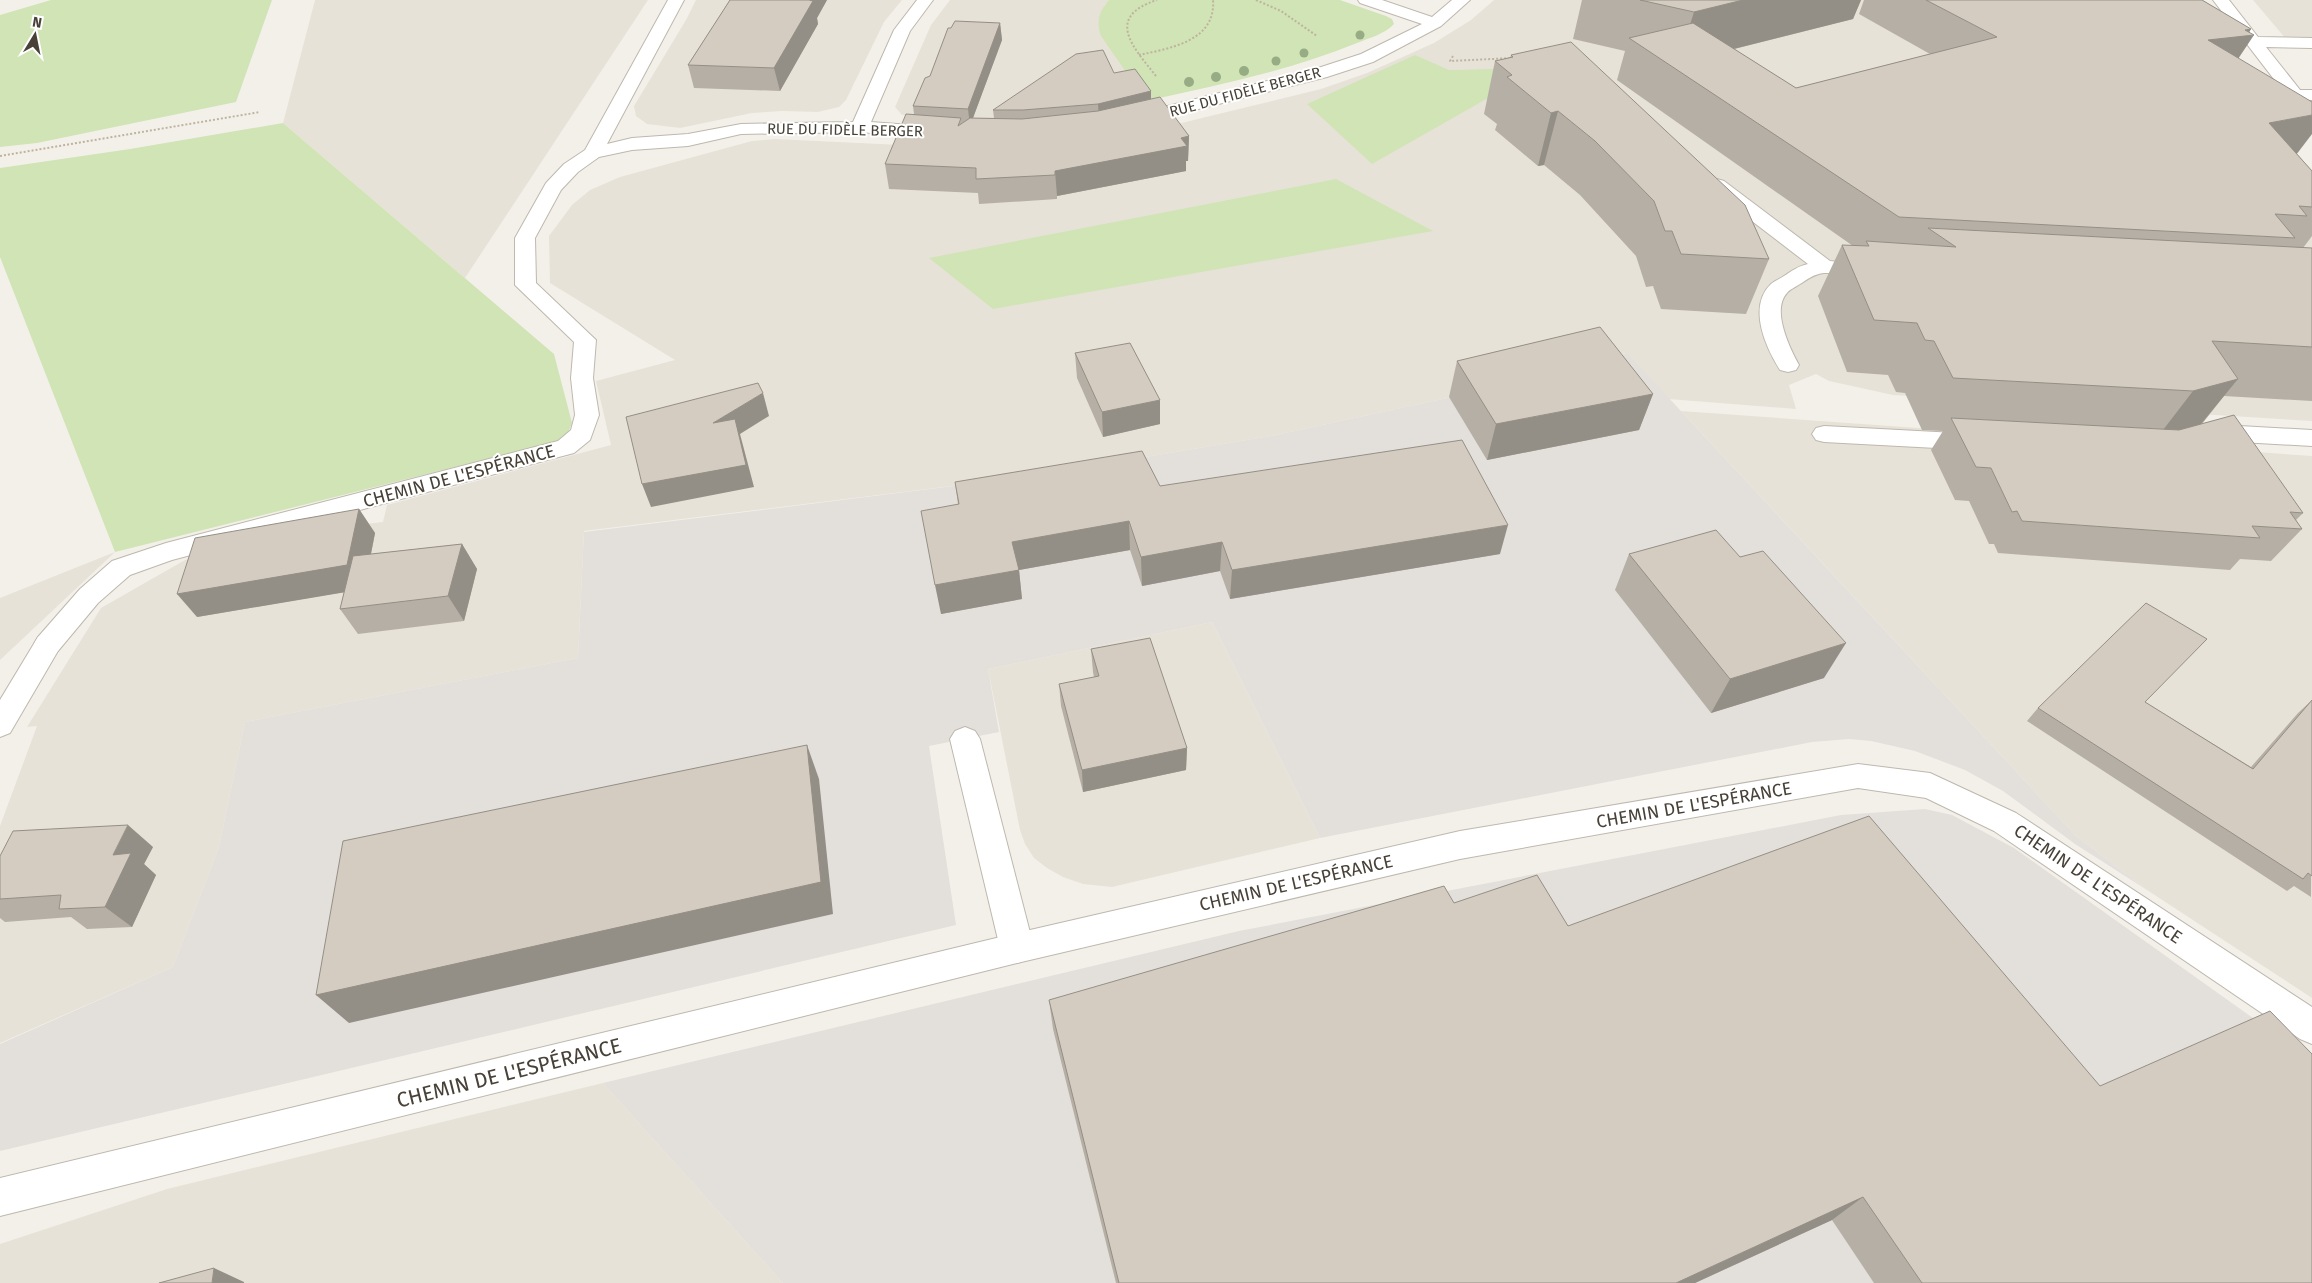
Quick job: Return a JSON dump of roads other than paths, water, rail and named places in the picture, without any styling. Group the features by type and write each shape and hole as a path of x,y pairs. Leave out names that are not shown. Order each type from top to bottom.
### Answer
{"street":[{"name":"CHEMIN DE L'ESPÉRANCE","path":"0,725 48,644 89,596 122,568 166,552 566,448 582,434 587,415 582,378 585,340 526,286 525,238 553,187 571,168 593,153 676,0"},
{"path":"860,128 902,30 925,0"},
{"path":"1366,0 1435,23"},
{"name":"RUE DU FIDÈLE BERGER","path":"1116,124 1181,109 1354,62 1415,35 1435,23 1462,0"},
{"path":"2222,0 2255,42 2304,95 2312,117"},
{"path":"2255,42 2312,43"},
{"name":"RUE DU FIDÈLE BERGER","path":"593,153 632,144 688,140 741,129 804,126 951,134"},
{"path":"1701,174 1826,267"},
{"path":"1788,365 1774,339 1770,315 1772,300 1778,289 1807,270 1826,267 1889,271"},
{"path":"2188,443 2222,433 2312,438"},
{"path":"1824,434 1991,443"},
{"path":"964,739 1017,948"},
{"name":"CHEMIN DE L'ESPÉRANCE","path":"0,1197 1017,948 1460,845 1858,776 1930,786 2006,822 2312,1027"}]}
